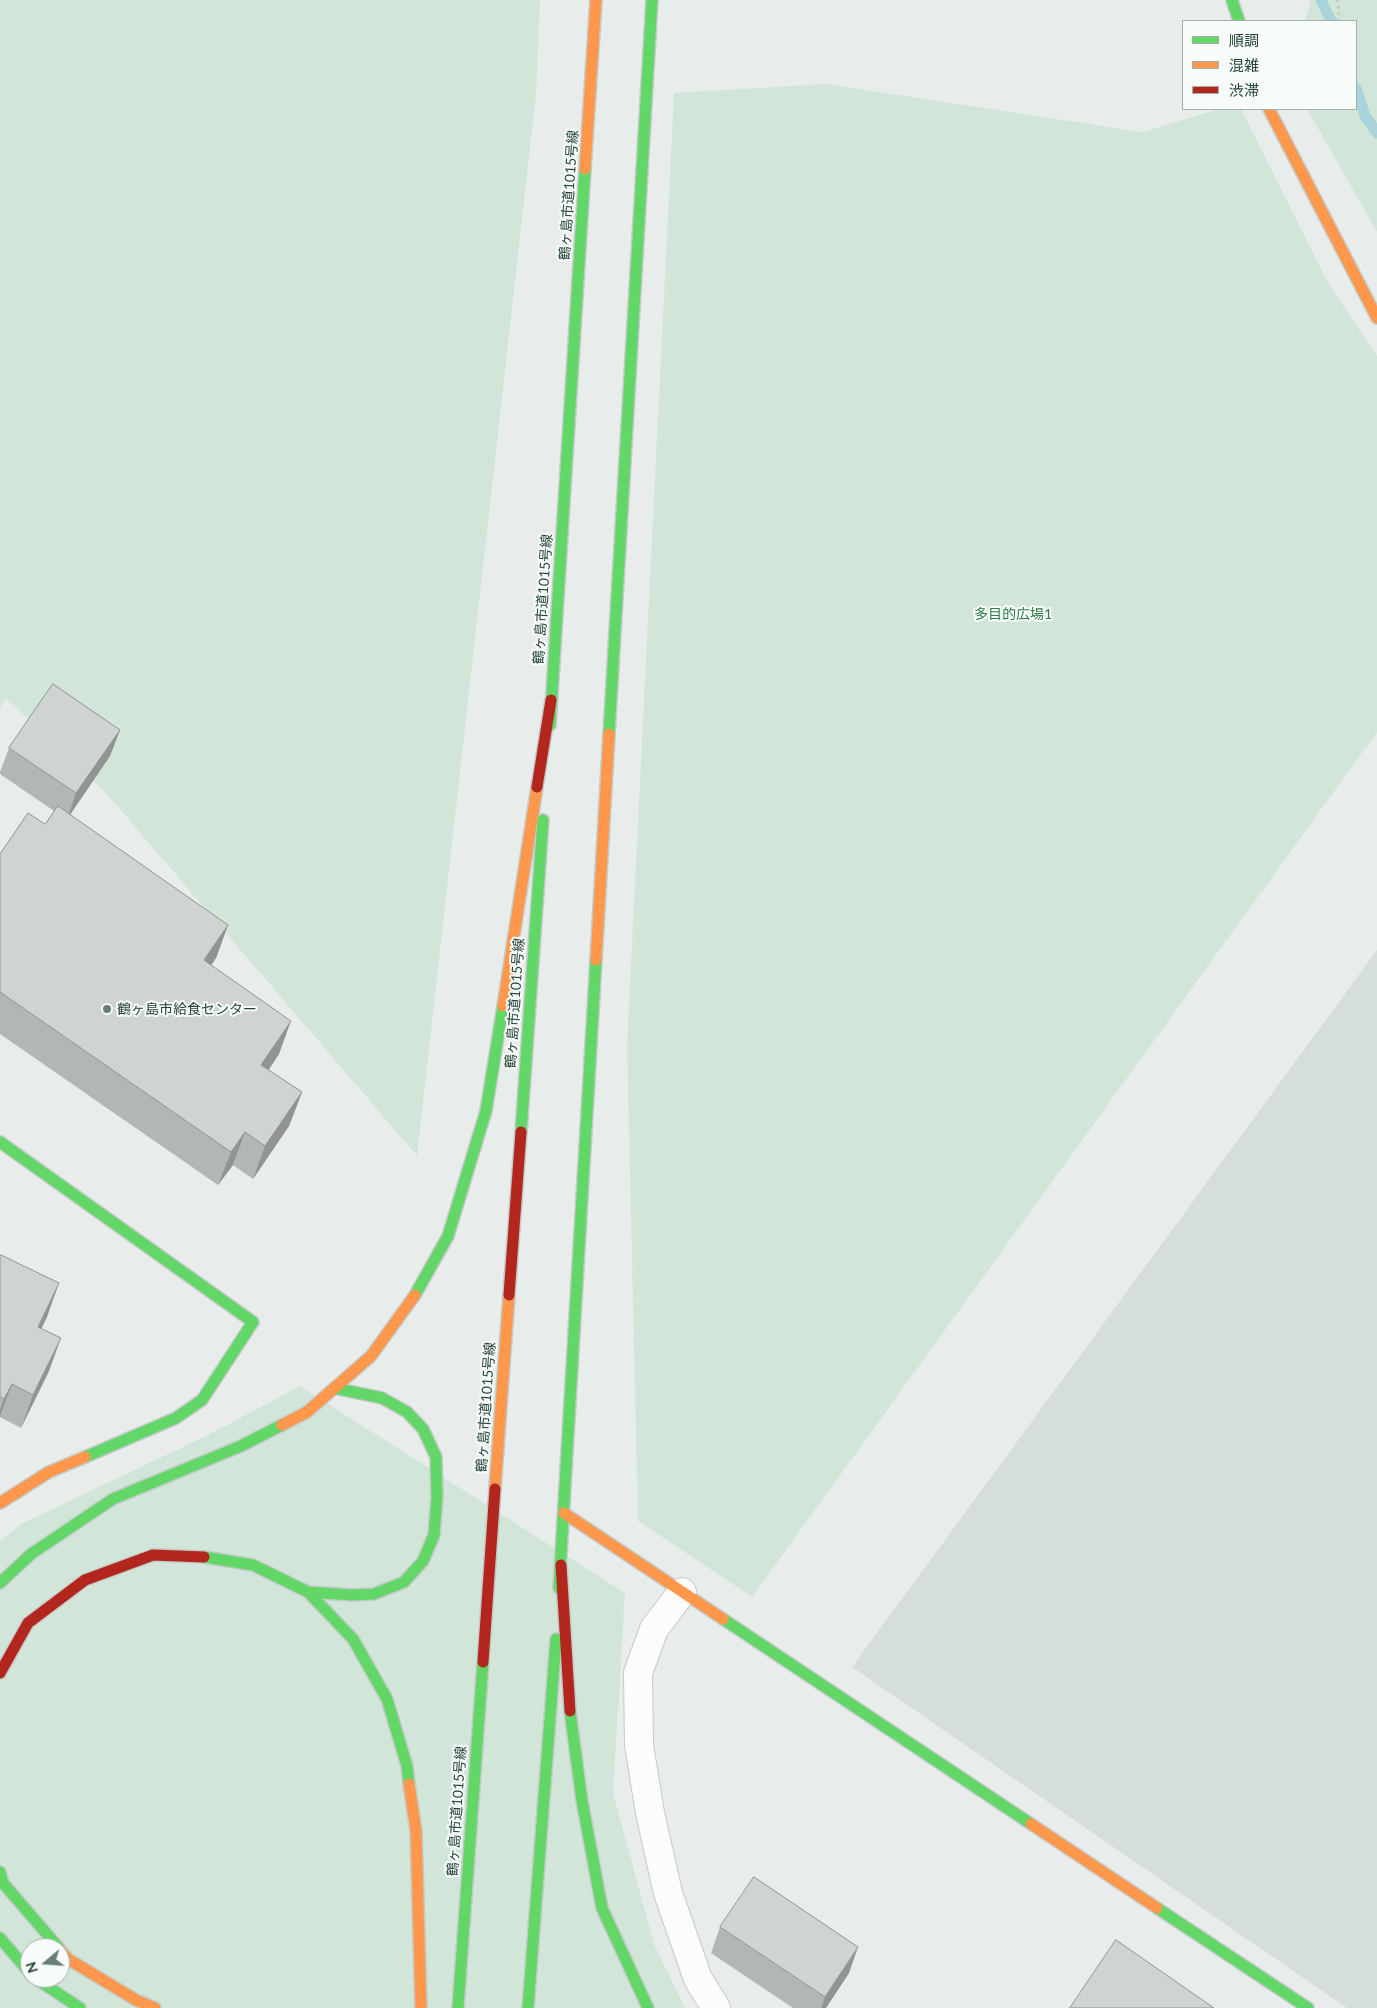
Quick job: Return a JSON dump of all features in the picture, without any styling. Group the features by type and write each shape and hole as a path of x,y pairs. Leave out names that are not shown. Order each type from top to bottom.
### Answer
{"main road":[{"name":"鶴ヶ島市道1015号線","path":"458,2008 551,700 596,0"},
{"path":"528,2008 561,1565 652,0"},
{"path":"1232,0 1239,20"},
{"path":"1270,110 1377,318"},
{"path":"0,1583 31,1554 113,1499 242,1446 307,1412 371,1356 416,1294 448,1236 486,1112 551,700"},
{"path":"0,1142 253,1322 202,1400 176,1418 49,1472 0,1503"},
{"path":"308,1592 352,1595 374,1594 404,1582 423,1562 434,1535 437,1497 436,1457 423,1429 407,1412 382,1398 334,1388"},
{"path":"564,1513 1308,2008"},
{"path":"0,1673 28,1623 85,1580 153,1555 210,1557 253,1565 308,1592 352,1639 387,1699 407,1766 416,1831 421,2008"},
{"path":"561,1565 568,1699 582,1801 602,1908 648,2008"},
{"path":"0,1872 3,1883 50,1938"},
{"path":"0,1938 20,1961"},
{"path":"70,1960 136,2000 155,2008"},
{"path":"50,1988 80,2008"}],"street":[{"path":"682,1592 654,1629 638,1673 639,1745 650,1813 668,1893 698,1980 716,2008"}],"path":[{"path":"1337,0 1339,12 1337,20"}],"shaded area":[{"path":"1377,950 1377,2008 1347,2008 852,1667"}],"green space":[{"path":"0,0 540,0 536,94 417,1156 105,792 6,698 0,708"},
{"path":"1311,0 1377,0 1377,232 1308,110 1357,110 1357,20 1305,20"},
{"name":"多目的広場1","path":"826,84 1142,132 1216,110 1242,110 1326,279 1377,356 1377,732 752,1597 638,1521 627,1044 674,93"},
{"path":"300,1386 625,1593 613,1793 654,1944 685,2008 0,2008 0,1541 21,1524 208,1435"}],"building":[{"path":"53,684 120,730 76,793 9,748"},
{"path":"58,806 228,925 204,960 291,1021 261,1065 302,1092 265,1146 245,1132 231,1152 0,992 0,854 28,813 45,824"},
{"path":"1,1255 59,1283 38,1327 61,1338 33,1395 12,1384 4,1399 0,1397"},
{"path":"754,1877 858,1947 825,1997 720,1927"},
{"path":"1116,1940 1214,2008 1070,2008"}],"waterway":[{"path":"1321,0 1331,20"},
{"path":"1357,91 1365,116 1377,133"}],"traffic: fast":[{"path":"609,734 652,0"},
{"path":"1232,0 1239,20"},
{"path":"550,725 585,169"},
{"path":"521,1132 543,820"},
{"path":"559,1588 596,960"},
{"path":"415,1295 448,1236 486,1111 503,1006"},
{"path":"0,1142 253,1322 202,1400 176,1418 85,1457"},
{"path":"308,1592 352,1595 374,1594 404,1582 423,1561 434,1535 437,1497 436,1457 423,1429 407,1412 382,1398 334,1388"},
{"path":"0,1583 31,1554 113,1499 241,1446 282,1425"},
{"path":"204,1557 253,1565 308,1592 353,1639 387,1699 407,1766 409,1784"},
{"path":"723,1619 1031,1824"},
{"path":"528,2008 556,1639"},
{"path":"458,2008 483,1662"},
{"path":"570,1711 582,1801 602,1908 648,2008"},
{"path":"0,1872 3,1883 50,1938"},
{"path":"1157,1908 1308,2008"},
{"path":"0,1938 20,1961"},
{"path":"50,1988 80,2008"}],"traffic: slow":[{"path":"585,169 596,0"},
{"path":"1270,110 1377,318"},
{"path":"596,960 609,734"},
{"path":"503,1006 537,787"},
{"path":"282,1425 307,1412 371,1356 415,1295"},
{"path":"495,1489 509,1295"},
{"path":"0,1503 49,1472 85,1457"},
{"path":"564,1513 723,1619"},
{"path":"409,1784 416,1831 421,2008"},
{"path":"1031,1824 1157,1908"},
{"path":"70,1960 136,2000 155,2008"}],"traffic: jam":[{"path":"537,787 551,700"},
{"path":"509,1295 521,1132"},
{"path":"483,1662 495,1489"},
{"path":"0,1673 28,1623 85,1580 153,1555 204,1557"},
{"path":"561,1565 570,1711"}],"place":[{"name":"鶴ヶ島市給食センター","path":"107,1009"}]}
